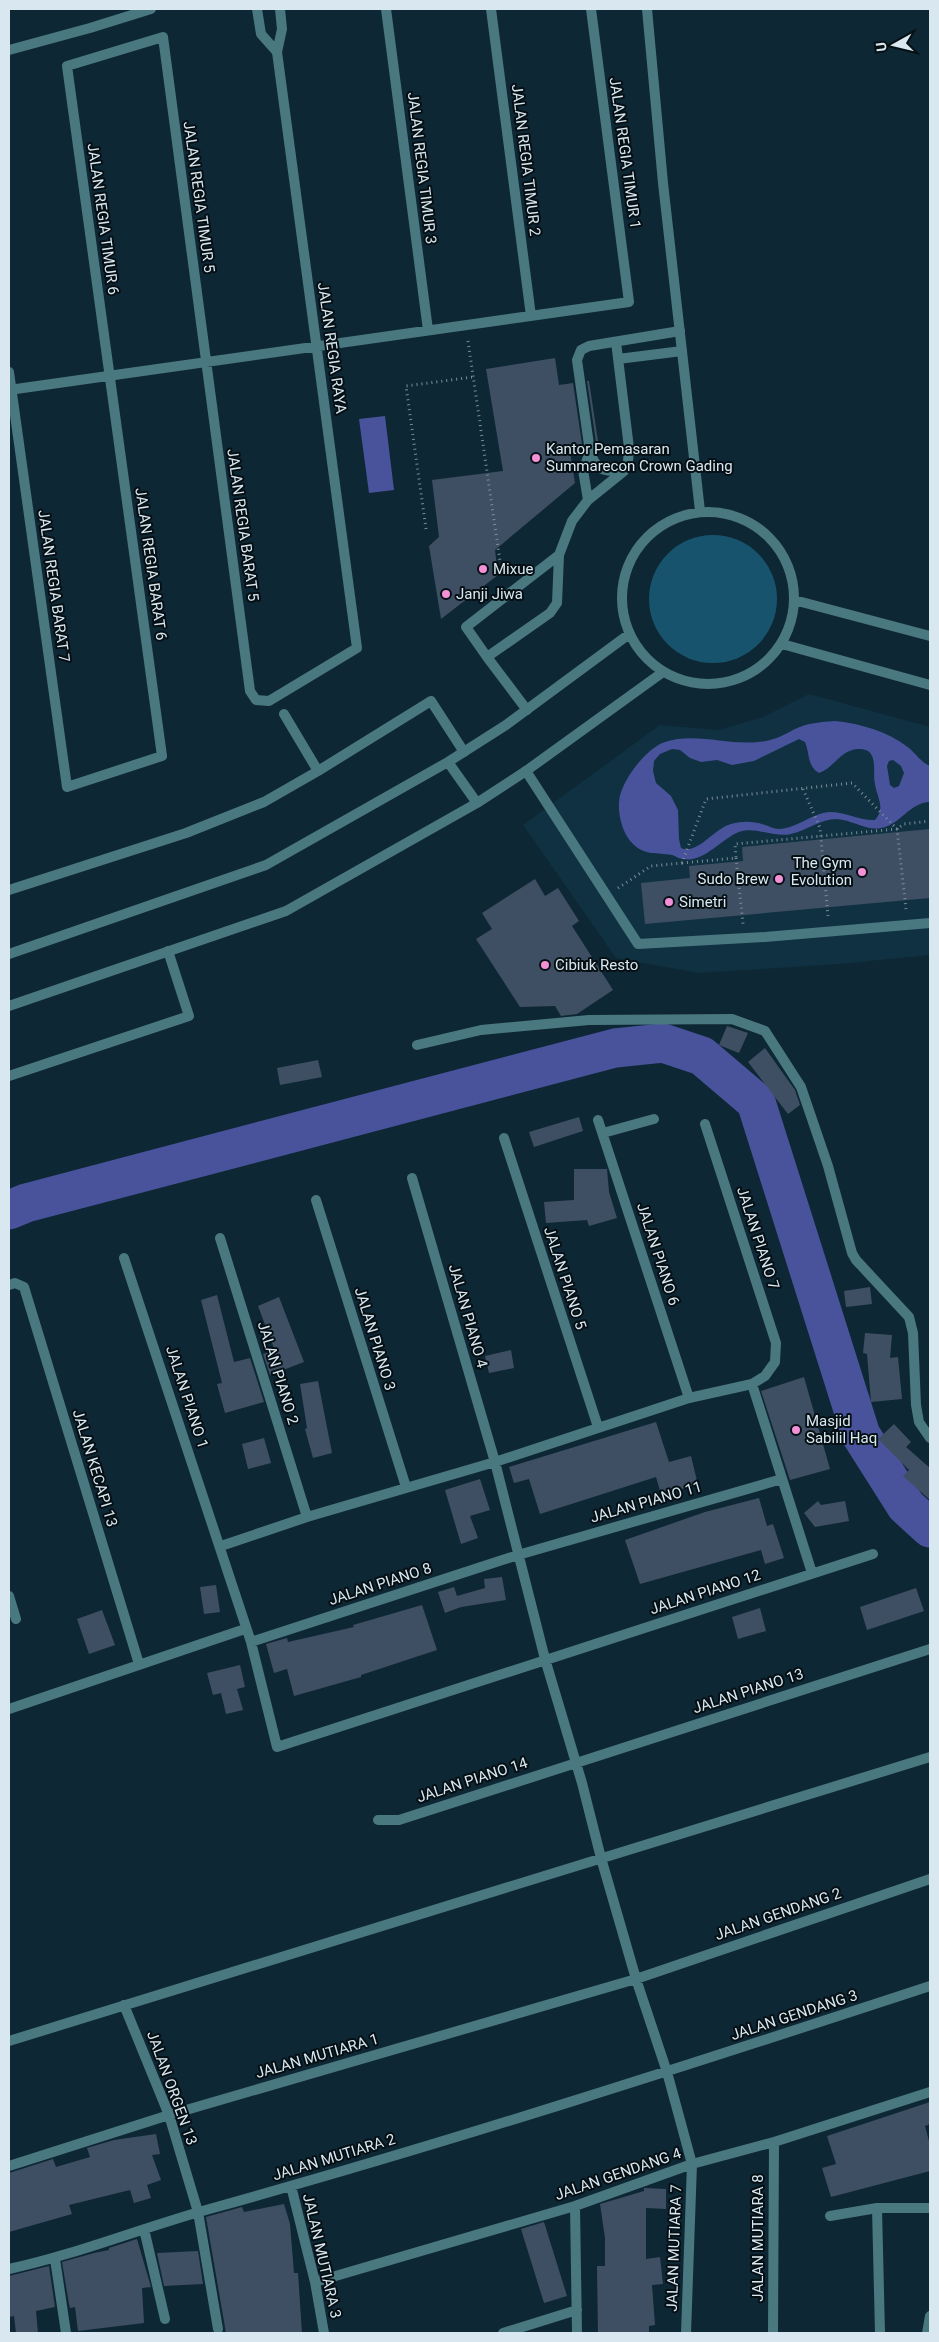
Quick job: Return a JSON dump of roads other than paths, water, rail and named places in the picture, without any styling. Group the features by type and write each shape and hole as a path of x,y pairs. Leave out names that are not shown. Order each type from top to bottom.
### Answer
{"street":[{"path":"9,50 150,9"},
{"path":"257,9 261,34 276,52"},
{"name":"JALAN REGIA RAYA","path":"250,692 256,700 269,701 357,648 276,52 282,29 280,9"},
{"name":"JALAN REGIA TIMUR 3","path":"386,9 428,330"},
{"name":"JALAN REGIA TIMUR 2","path":"491,9 532,316"},
{"name":"JALAN REGIA TIMUR 1","path":"532,316 629,302 591,9"},
{"path":"647,9 663,183 700,511"},
{"name":"JALAN REGIA TIMUR 5","path":"67,66 163,37 206,362"},
{"name":"JALAN REGIA TIMUR 6","path":"67,66 110,375"},
{"path":"10,389 532,316"},
{"path":"624,471 605,471 594,464 590,452 577,360 581,350 589,346 680,332"},
{"path":"488,657 550,613 557,603 559,555 572,522 588,500 624,471 628,462 629,448 616,342"},
{"path":"618,359 682,351"},
{"name":"JALAN REGIA BARAT 5","path":"206,362 250,692"},
{"name":"JALAN REGIA BARAT 7","path":"9,372 67,787"},
{"name":"JALAN REGIA BARAT 6","path":"67,787 162,756 110,375"},
{"path":"588,500 583,470 590,452"},
{"path":"700,511 729,513 755,525 777,545 790,571 794,600 791,622 782,644 759,668 728,682 695,684 663,672 644,656 628,635 622,608 623,580 633,554 650,533 665,523 673,518 700,511"},
{"path":"527,710 466,627 559,555"},
{"path":"794,600 930,636"},
{"path":"9,954 266,865 464,752 527,710 628,635"},
{"path":"782,644 930,686"},
{"path":"9,1006 286,910 477,803 526,771 663,672"},
{"path":"9,890 186,833 264,802 318,771 430,701 464,752"},
{"path":"284,714 318,771"},
{"path":"448,762 477,803"},
{"path":"526,771 638,944 744,938 930,923"},
{"path":"9,1076 189,1016 168,951"},
{"path":"417,1044 482,1030 589,1020 732,1019 766,1031 801,1087 828,1166 852,1253 856,1260 909,1318 913,1333 916,1405 920,1422 930,1438"},
{"path":"603,1133 654,1119"},
{"name":"JALAN PIANO 6","path":"598,1120 689,1398"},
{"name":"JALAN PIANO 7","path":"705,1124 776,1343 775,1362 765,1376 752,1384"},
{"name":"JALAN PIANO 5","path":"504,1138 598,1427"},
{"name":"JALAN PIANO 4","path":"412,1178 495,1462 545,1659 596,1835"},
{"name":"JALAN PIANO 3","path":"316,1200 406,1487"},
{"name":"JALAN PIANO 2","path":"220,1238 307,1517"},
{"name":"JALAN PIANO 1","path":"124,1258 221,1546 245,1629 251,1642"},
{"name":"JALAN KECAPI 13","path":"14,1284 24,1287 138,1664"},
{"path":"221,1546 307,1517 495,1462 689,1398 752,1384 812,1573"},
{"name":"JALAN PIANO 11","path":"518,1555 782,1479"},
{"name":"JALAN PIANO 12","path":"251,1642 277,1747 873,1554"},
{"name":"JALAN PIANO 8","path":"251,1642 518,1555"},
{"path":"9,1596 16,1618"},
{"path":"9,1709 245,1629"},
{"name":"JALAN PIANO 13","path":"574,1762 930,1649"},
{"path":"9,2040 930,1756"},
{"name":"JALAN PIANO 14","path":"378,1820 399,1820 574,1762"},
{"name":"JALAN MUTIARA 7","path":"596,1835 636,1979 667,2072 692,2164 686,2333"},
{"name":"JALAN GENDANG 2","path":"636,1979 930,1879"},
{"name":"JALAN MUTIARA 1","path":"9,2166 169,2115 636,1979"},
{"name":"JALAN GENDANG 3","path":"667,2072 930,1986"},
{"name":"JALAN ORGEN 13","path":"124,2005 169,2115 198,2212 218,2329"},
{"name":"JALAN MUTIARA 2","path":"9,2269 55,2259 144,2228 291,2186 667,2072"},
{"name":"JALAN GENDANG 4","path":"315,2282 575,2206 692,2164 774,2142 930,2092"},
{"name":"JALAN MUTIARA 8","path":"773,2333 774,2142"},
{"name":"JALAN MUTIARA 3","path":"291,2186 315,2282 324,2333"},
{"path":"575,2206 577,2333"},
{"path":"877,2208 880,2333"},
{"path":"830,2216 877,2208 930,2208"},
{"path":"144,2228 165,2319"},
{"path":"55,2259 66,2333"},
{"path":"503,2333 577,2310"},
{"path":"927,2333 930,2316"}],"water":[{"path":"385,416 394,490 369,493 359,419"},
{"path":"835,721 874,729 892,737 909,748 930,766 930,802 911,809 888,826 876,829 848,821 831,819 785,835 751,830 739,832 705,854 691,859 682,859 672,855 642,850 626,836 619,813 620,794 635,767 642,758 658,745 678,739 691,738 744,743 757,742 777,738 805,725","holes":["799,739 805,742 812,767 819,773 846,752 858,749 870,752 874,761 875,784 880,803 880,811 875,820 830,812 779,829 756,823 740,822 724,827 700,845 687,849 681,848 678,810 671,796 656,783 653,771 654,761 660,754 672,749 680,750 690,758 701,762 717,760 732,765 754,761","893,760 901,766 904,773 899,786 894,788 890,785 887,766 889,761"]}],"waterway":[{"path":"9,1210 26,1203 615,1048 663,1043 702,1056 756,1102 861,1435 906,1506 930,1528"}],"place":[{"name":"Kantor Pemasaran Summarecon Crown Gading","path":"536,458"},
{"name":"Mixue","path":"483,569"},
{"name":"Janji Jiwa","path":"446,594"},
{"name":"The Gym Evolution","path":"862,872"},
{"name":"Sudo Brew","path":"779,879"},
{"name":"Simetri","path":"669,902"},
{"name":"Cibiuk Resto","path":"545,965"},
{"name":"Masjid Sabilil Haq","path":"796,1430"}]}
